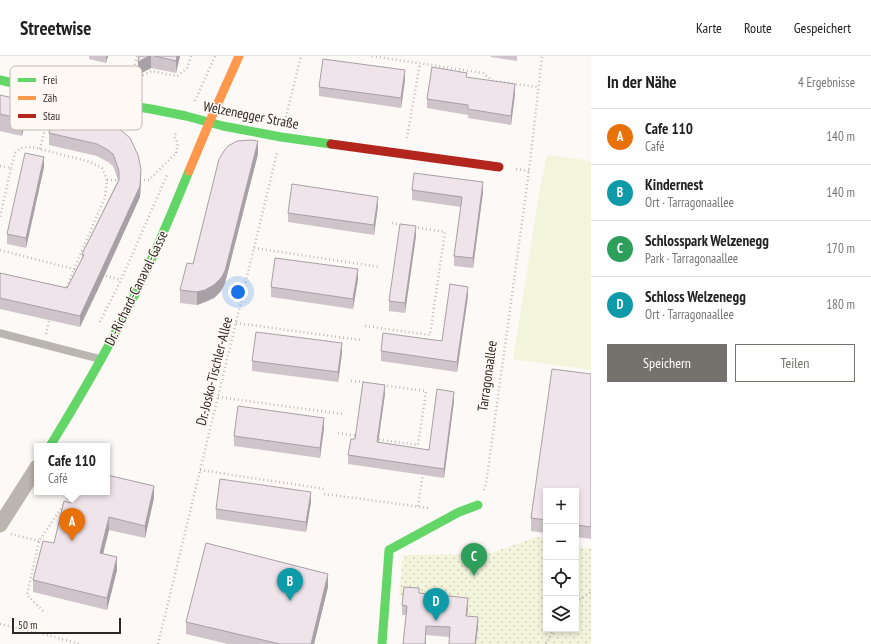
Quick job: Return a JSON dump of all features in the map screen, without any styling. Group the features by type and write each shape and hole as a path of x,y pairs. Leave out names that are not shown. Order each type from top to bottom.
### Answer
{"street":[{"name":"Dr.-Richard-Canaval-Gasse","path":"52,443 70,415 116,333 139,286 239,56"},
{"name":"Welzenegger Straße","path":"0,80 10,82"},
{"name":"Welzenegger Straße","path":"142,108 186,116 223,126 281,136 499,167"},
{"path":"3,529 34,472"},
{"path":"382,644 389,550 459,512 478,505"}],"lane":[{"path":"0,333 101,360"}],"path":[{"path":"135,66 137,56"},
{"path":"142,76 152,71 177,76 187,68 191,56"},
{"path":"171,165 177,152 178,143 174,137 196,99 215,56"},
{"name":"Dr.-Josko-Tischler-Allee","path":"158,644 301,56"},
{"path":"372,56 483,73 493,81 538,87"},
{"name":"Tarragonaallee","path":"478,505 486,484 528,179 542,56"},
{"path":"405,154 420,63"},
{"path":"40,149 45,130"},
{"path":"0,218 15,153 21,148 32,147 90,162 102,168 107,180 105,197 66,289 62,290"},
{"path":"135,180 149,180 177,152"},
{"path":"0,166 11,168"},
{"path":"97,328 121,280 168,171"},
{"path":"107,180 128,180"},
{"path":"365,326 430,335 444,232 392,223"},
{"path":"254,248 380,267"},
{"path":"0,250 82,271"},
{"path":"98,274 121,280"},
{"path":"43,344 52,310"},
{"path":"236,322 361,340"},
{"path":"351,381 366,383"},
{"path":"381,385 426,391 418,446"},
{"path":"218,397 343,414"},
{"path":"338,433 360,437"},
{"path":"374,439 418,446 422,449"},
{"path":"418,506 424,468"},
{"path":"200,470 325,489"},
{"path":"324,494 432,508"},
{"path":"43,611 27,595 39,542 68,495"},
{"path":"3,529 39,542"},
{"path":"579,600 591,592"},
{"path":"0,624 80,644"},
{"path":"546,644 552,632"}],"green space":[{"path":"547,155 591,161 591,370 513,359 540,188"},
{"path":"536,537 543,538 543,632 579,632 579,547 591,549 591,644 476,644 478,627 404,596 399,596 403,555 488,554"}],"building":[{"path":"139,56 149,56 138,62"},
{"path":"155,56 177,56 176,61"},
{"path":"323,59 405,70 401,98 319,87"},
{"path":"432,67 467,73 466,77 515,84 511,116 468,109 468,105 427,99"},
{"path":"0,95 10,97 10,116 0,114"},
{"path":"50,130 120,130 130,138 138,155 141,169 140,186 80,316 0,298 0,273 67,288 84,255 82,254 119,180 119,171 113,154 108,150 97,144 49,133"},
{"path":"237,141 258,141 225,271 214,285 205,290 197,292 180,290 187,263 193,264 219,159 228,146"},
{"path":"25,153 44,157 26,238 7,234"},
{"path":"414,173 483,182 473,258 454,256 462,197 412,190"},
{"path":"292,184 378,197 374,225 288,213"},
{"path":"400,224 416,226 405,303 389,301"},
{"path":"275,258 358,269 353,299 271,287"},
{"path":"450,284 468,287 457,362 381,351 383,333 442,341"},
{"path":"256,332 342,343 338,372 252,361"},
{"path":"552,369 591,374 591,527 579,525 579,488 543,488 543,520 531,518"},
{"path":"363,382 385,385 377,442 429,450 437,389 454,392 444,469 348,455 351,439 355,439"},
{"path":"238,406 324,418 320,448 234,436"},
{"path":"110,476 154,486 145,526 109,517 100,553 117,557 107,598 33,580 43,541 54,543 64,501 71,503 73,495 110,495"},
{"path":"220,479 311,492 306,522 216,509"},
{"path":"206,543 328,574 311,644 280,644 186,622"},
{"path":"404,587 419,588 419,593 468,598 466,616 478,617 475,644 449,644 450,627 426,626 425,644 403,644 407,606 402,605"}],"traffic: fast":[{"path":"0,80 10,82"},
{"path":"142,108 186,116 223,126 281,137 331,144"},
{"path":"52,443 119,327 159,244 189,171"},
{"path":"382,644 389,550 459,512 478,505"}],"traffic: slow":[{"path":"189,171 239,56"}],"traffic: jam":[{"path":"331,144 499,167"}],"place":[{"name":"Cafe 110","path":"72,541"},
{"name":"Schlosspark Welzenegg","path":"474,576"},
{"name":"Kindernest","path":"290,601"},
{"name":"Schloss Welzenegg","path":"436,621"}]}
